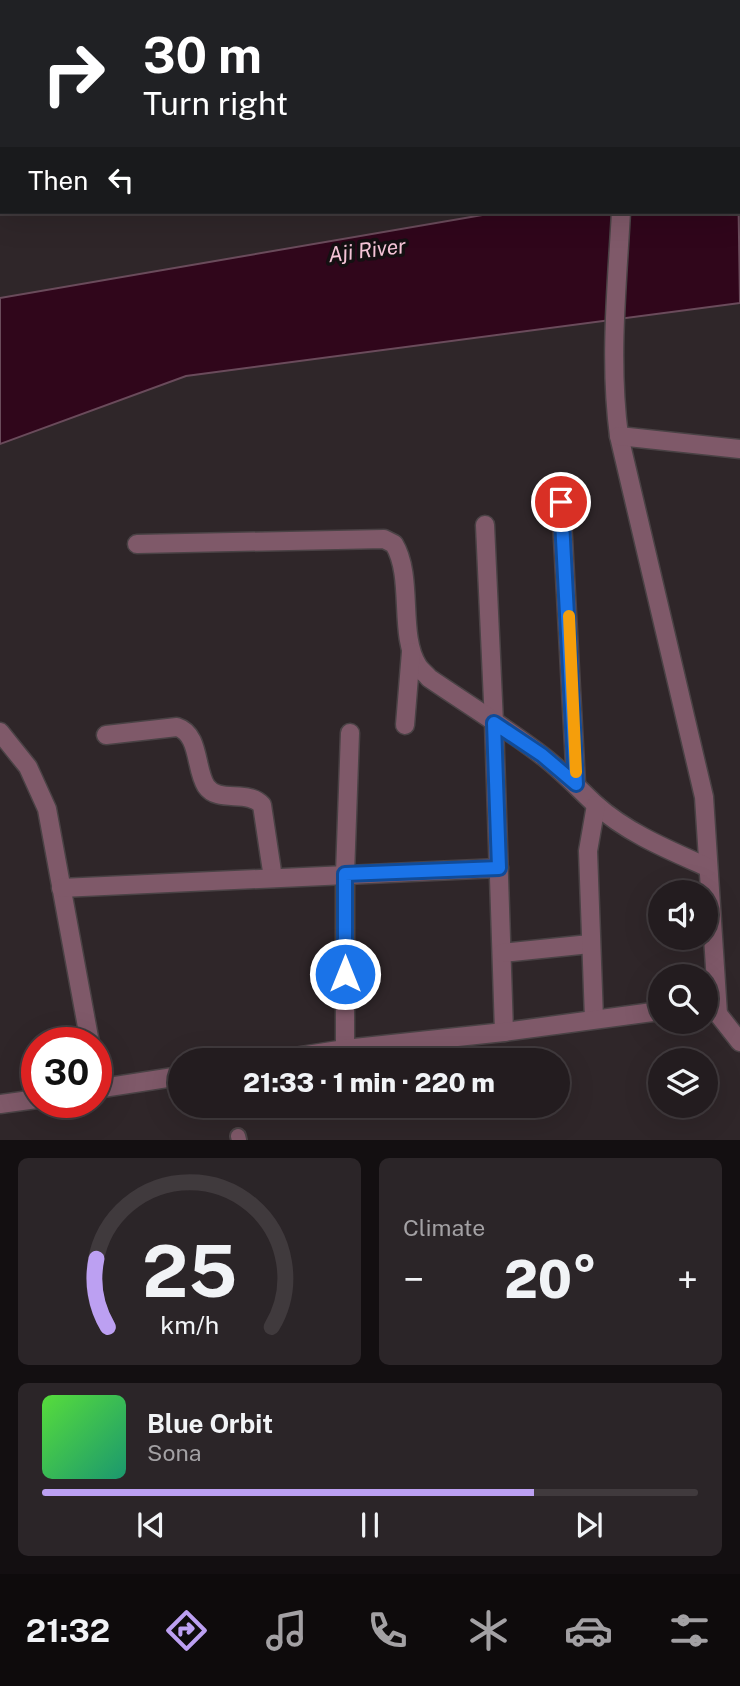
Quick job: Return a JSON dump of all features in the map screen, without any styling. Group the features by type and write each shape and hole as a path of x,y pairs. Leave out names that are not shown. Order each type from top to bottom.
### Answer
{"street":[{"path":"621,214 613,366 614,399 619,436 704,797 710,964"},
{"path":"619,436 740,449"},
{"path":"560,482 576,784"},
{"path":"485,525 504,1032"},
{"path":"137,544 384,539 394,544 401,560 411,650 405,725"},
{"path":"411,650 418,667 429,678 542,755 596,805 663,848 707,867"},
{"path":"106,735 177,727 184,729 191,738 204,784 209,790 222,795 251,797 262,805 273,878"},
{"path":"0,732 28,767 47,809 87,1027"},
{"path":"345,1048 345,874 350,733"},
{"path":"594,1019 588,850 596,805"},
{"path":"61,888 499,868"},
{"path":"502,953 590,944"},
{"path":"354,1048 648,1012"},
{"path":"718,1018 740,1042"},
{"path":"112,1083 168,1077"},
{"path":"0,1104 21,1101"}],"water":[{"name":"Aji River","path":"488,214 739,214 740,303 186,376 0,444 0,298"}],"slow traffic":[{"path":"569,616 576,772"}],"route":[{"path":"345,974 345,874 499,868 494,723 542,755 576,784 561,502"}]}
